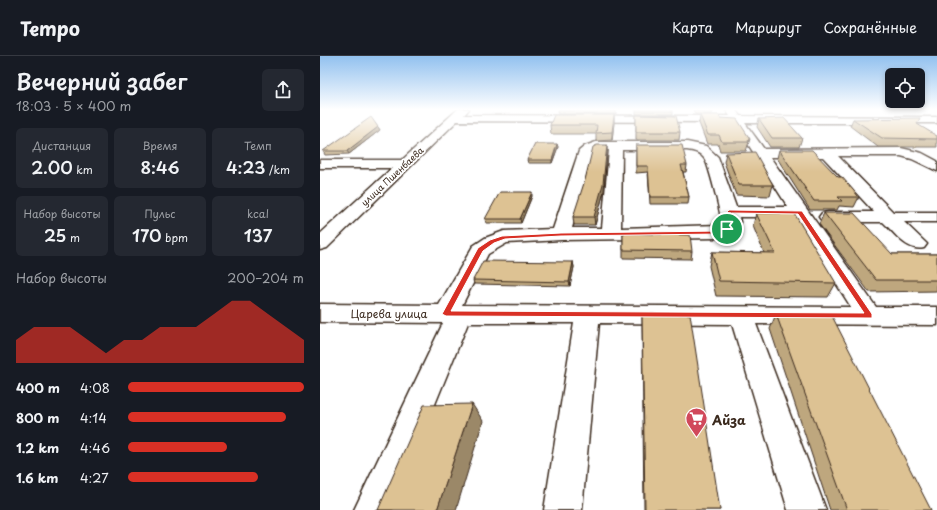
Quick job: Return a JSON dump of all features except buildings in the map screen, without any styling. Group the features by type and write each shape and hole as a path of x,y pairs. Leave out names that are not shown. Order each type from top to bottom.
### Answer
{"street":[{"name":"улица Пшенбаева","path":"320,244 441,130"},
{"path":"743,130 756,155 801,215 870,316"},
{"path":"373,510 452,314 480,250 492,242 504,237 515,235 719,232 727,229 731,222 718,157 701,149 687,146 596,146 589,148 586,151 561,234"},
{"path":"611,234 616,146"},
{"path":"827,153 888,217 917,244"},
{"path":"756,155 905,153 917,156 937,166"},
{"path":"320,164 405,164"},
{"path":"729,212 801,215 937,217"},
{"name":"Царева улица","path":"320,313 937,316"},
{"path":"563,510 588,314"},
{"path":"740,315 807,510"}],"place":[{"name":"Айза","path":"696,438"}],"route":[{"path":"729,212 800,212 870,316 446,314 480,250 492,242 504,237 515,235 719,232 727,229 731,222 729,212"}]}
